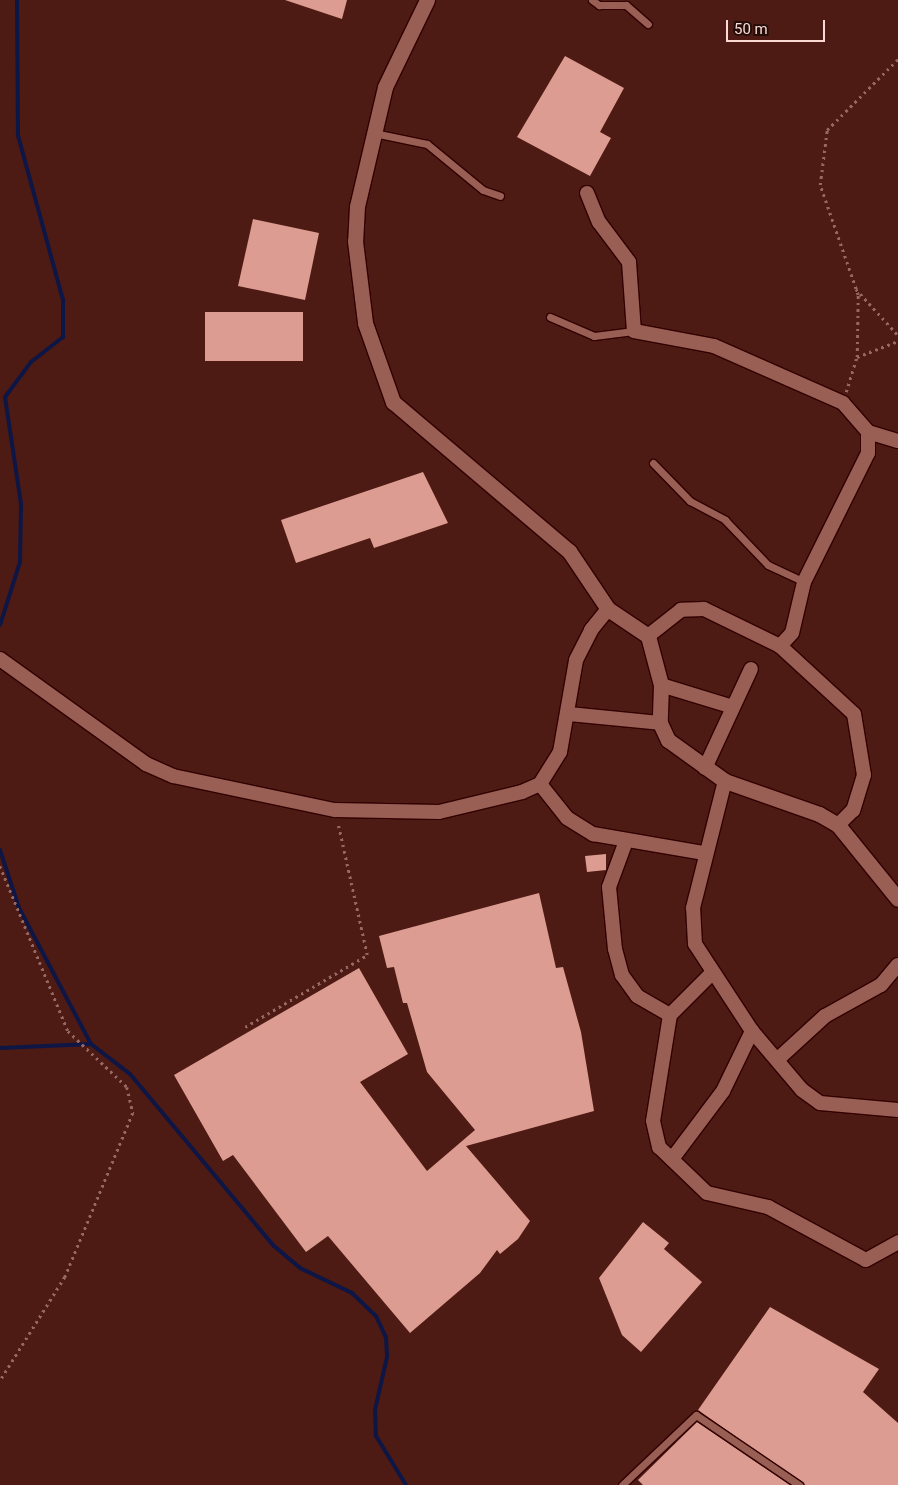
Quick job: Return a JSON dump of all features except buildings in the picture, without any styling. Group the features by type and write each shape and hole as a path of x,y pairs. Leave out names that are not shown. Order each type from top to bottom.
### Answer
{"street":[{"path":"427,0 385,87 371,132 355,241 365,323 393,402 569,551 608,609 648,636 661,685 660,723 668,740 725,781 819,814 838,825 897,895"},
{"path":"587,193 599,222 629,262 634,332 714,346 843,402 868,432 898,441"},
{"path":"780,646 792,633 804,582 868,453 868,432"},
{"path":"4,661 146,764 173,776 335,810 439,812 522,792 540,784 560,752 569,714 576,660 591,630 608,609"},
{"path":"648,636 681,610 704,609 780,646 854,714 864,775 852,810 838,825"},
{"path":"705,768 751,669"},
{"path":"661,685 733,707"},
{"path":"569,714 660,723"},
{"path":"725,781 704,853 693,908 695,944 712,973 752,1031 778,1059 802,1090 820,1103 898,1110"},
{"path":"540,784 566,818 593,834 704,853"},
{"path":"626,841 609,887 615,949 622,975 637,996 670,1015"},
{"path":"778,1059 825,1016 882,985 898,965"},
{"path":"712,973 670,1015 653,1121 659,1146 707,1193 768,1207 866,1260 898,1242"},
{"path":"672,1159 724,1091 752,1031"}],"lane":[{"path":"592,0 599,5 626,6 648,24"},
{"path":"371,132 427,144 483,190 500,196"},
{"path":"550,316 594,336 634,332"},
{"path":"652,464 690,501 725,520 768,566 804,582"},
{"path":"622,1485 696,1415 799,1485"}],"path":[{"path":"843,402 857,357 855,288 820,185 827,130 898,59"},
{"path":"855,288 898,334"},
{"path":"857,357 898,341"},
{"path":"245,1027 367,955 335,810"},
{"path":"0,866 68,1031 90,1054 127,1087 133,1113 65,1277 0,1381"}],"waterway":[{"path":"0,625 20,562 21,504 5,397 31,362 63,337 63,300 18,136 17,0"},
{"path":"0,850 19,908 91,1044 130,1074 274,1246 300,1268 352,1293 376,1316 386,1337 387,1357 375,1410 376,1436 406,1485"},
{"path":"0,1048 91,1044"}]}
